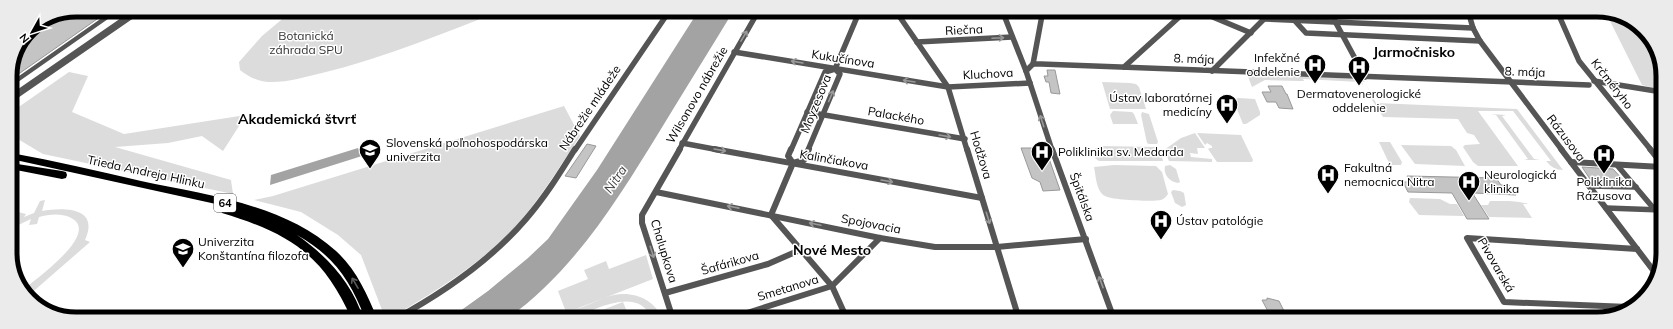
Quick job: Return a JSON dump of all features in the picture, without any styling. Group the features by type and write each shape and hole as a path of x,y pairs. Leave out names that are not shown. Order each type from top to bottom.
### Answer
{"main road":[{"name":"Trieda Andreja Hlinku","path":"17,157 231,204 280,221 330,252 342,264 359,290 368,312"},
{"name":"Trieda Andreja Hlinku","path":"17,167 224,210 256,219 291,237 320,258 339,281 348,295 355,312"}],"street":[{"path":"17,80 107,17"},
{"path":"17,94 129,17"},
{"name":"Nábrežie mládeže","path":"405,312 441,291 471,270 518,228 546,193 665,17"},
{"name":"Wilsonovo nábrežie","path":"656,192 682,143 755,17"},
{"name":"Moyzesova","path":"835,69 857,17"},
{"name":"Hodžova","path":"900,17 948,87 1017,312"},
{"name":"Špitálska","path":"1005,17 1026,71 1046,133 1112,312"},
{"path":"1026,71 1033,64 1041,17"},
{"path":"1124,67 1179,17"},
{"path":"1212,17 1251,34"},
{"path":"1212,71 1267,17"},
{"path":"1333,17 1365,77"},
{"name":"Rázusova","path":"1470,17 1473,28 1480,41 1653,270"},
{"name":"Krčméryho","path":"1560,17 1579,61 1656,161"},
{"path":"1264,20 1473,28"},
{"path":"1295,21 1306,33 1480,41"},
{"name":"Riečna","path":"917,42 1012,37"},
{"name":"Kukučínova","path":"734,52 948,87"},
{"path":"17,100 73,56"},
{"name":"8. mája","path":"1033,64 1589,86"},
{"name":"Moyzesova","path":"793,163 788,156 807,112 825,72 835,69"},
{"name":"Moyzesova","path":"793,163 804,160 840,74 835,69"},
{"path":"1594,81 1656,91"},
{"name":"Kluchova","path":"948,87 1030,83"},
{"name":"Palackého","path":"807,112 965,139"},
{"name":"Kalinčiakova","path":"682,143 982,198"},
{"name":"Krčméryho","path":"1571,162 1656,167"},
{"name":"Moyzesova","path":"772,214 793,163"},
{"path":"1617,165 1655,210"},
{"path":"1589,186 1636,187"},
{"name":"Spojovacia","path":"656,192 772,214 880,238 935,247 997,247 1086,239"},
{"name":"Chalupkova","path":"656,192 642,215 643,224 671,312"},
{"path":"1606,208 1655,210"},
{"path":"772,214 800,250 832,286 844,312"},
{"path":"832,286 880,238"},
{"name":"Pivovarská","path":"1622,307 1504,302 1467,238 1637,249"},
{"name":"Šafárikova","path":"665,293 768,264 800,250"},
{"name":"Smetanova","path":"760,312 832,286"}],"green space":[{"name":"Botanická záhrada SPU","path":"285,17 485,17 391,53 345,67 282,82 260,81 240,70 239,62 262,36"},
{"path":"1609,19 1620,21 1630,27 1644,40 1652,53 1655,64 1656,88 1642,85"},
{"path":"69,72 88,76 72,112 124,134 246,115 223,151 202,136 168,143 115,147 231,180 233,194 43,154 17,139 17,108"},
{"path":"1247,74 1362,79 1365,82 1362,82 1363,85 1360,82 1303,79 1304,81 1265,80 1252,87"},
{"path":"1102,82 1136,84 1139,87 1146,109 1110,109"},
{"path":"1365,82 1376,103 1517,109 1563,170 1554,168 1546,161 1551,161 1513,111 1478,111 1518,166 1478,166 1473,162 1463,147 1465,145 1480,144 1474,135 1467,133 1458,119 1383,117 1369,95 1370,92"},
{"path":"1235,99 1255,99 1260,115 1246,124 1243,124 1234,102"},
{"path":"564,106 580,136 530,209 497,245 455,278 401,312 386,312 382,310 361,255 338,235 301,212 254,200 273,196"},
{"path":"1113,111 1132,112 1138,124 1113,124 1110,115"},
{"path":"1142,112 1149,114 1158,142 1157,144 1147,143 1141,115"},
{"path":"1491,114 1506,115 1502,116 1534,159 1540,160 1524,160 1528,159 1496,115"},
{"path":"1195,133 1205,148 1197,148 1198,154 1190,153 1191,157 1212,159 1212,162 1169,161 1164,150 1181,138"},
{"path":"1197,133 1241,135 1253,160 1252,162 1217,162 1208,149 1212,148 1212,146 1207,143 1205,145"},
{"path":"1379,142 1390,142 1402,162 1401,165 1390,165"},
{"path":"1401,145 1451,146 1456,150 1465,166 1415,164"},
{"path":"1101,146 1155,147 1160,150 1163,161 1099,161 1095,158 1093,152 1094,149"},
{"path":"1114,165 1156,166 1162,172 1168,194 1161,200 1150,201 1124,200 1105,196 1098,187 1094,167"},
{"path":"1170,165 1176,169 1180,182 1178,183 1172,181 1166,175 1165,166"},
{"path":"1173,190 1184,193 1186,205 1182,207 1175,203 1171,192"},
{"path":"1410,198 1440,199 1450,204 1457,204 1464,216 1419,215 1409,202"},
{"path":"45,200 42,211 60,209 77,212 84,215 88,221 88,229 85,240 90,242 32,292 27,286 51,267 72,246 78,235 79,226 73,219 61,215 39,217 37,224 29,225 31,219 17,226 17,213 26,214 24,217 34,213 40,201"},
{"path":"1490,201 1514,201 1528,204 1523,204 1532,218 1489,217 1481,205 1488,205"},
{"path":"646,255 653,279 610,296 629,294 636,296 649,302 659,312 647,312 637,303 626,301 603,306 588,312 566,312 558,291 588,279 584,270 606,261 609,269"},
{"path":"623,302 627,312 597,312"}],"water":[{"name":"Nitra","path":"695,17 730,17 645,155 611,207 574,256 554,278 516,312 459,312 488,291 528,258 548,239 597,170"},
{"path":"358,148 362,156 270,185 271,175"}],"building":[{"path":"100,17 17,75 21,53 34,34 43,27 53,21 64,18"},
{"path":"1047,70 1055,70 1060,94 1051,93 1049,82 1046,82 1044,76 1048,76"},
{"path":"1268,86 1282,86 1293,109 1279,108 1276,102 1267,102 1262,92 1271,92"},
{"path":"587,144 596,146 576,178 565,176"},
{"name":"Poliklinika sv. Medarda","path":"1021,148 1046,150 1060,190 1043,191 1040,182 1032,178"},
{"name":"Poliklinika Rázusova","path":"1582,167 1613,169 1626,183 1592,182"},
{"path":"1407,176 1496,178 1501,185 1509,185 1516,195 1474,193 1475,194 1473,194 1489,219 1467,219 1452,193 1408,192 1403,182 1411,182"},
{"path":"1267,298 1279,301 1284,312 1268,312 1262,300 1267,300"}],"place":[{"name":"Infekčné oddelenie","path":"1315,84"},
{"name":"Dermatovenerologické oddelenie","path":"1359,86"},
{"name":"Ústav laboratórnej medicíny","path":"1227,124"},
{"name":"Slovenská poľnohospodárska univerzita","path":"370,170"},
{"name":"Poliklinika sv. Medarda","path":"1042,172"},
{"name":"Poliklinika Rázusova","path":"1604,174"},
{"name":"Fakultná nemocnica Nitra","path":"1328,194"},
{"name":"Neurologická klinika","path":"1469,202"},
{"name":"Ústav patológie","path":"1161,240"},
{"name":"Univerzita Konštantína filozofa","path":"183,268"}],"district":[{"name":"Jarmočnisko","path":"1414,52"},
{"name":"Akademická štvrť","path":"297,119"},
{"name":"Nové Mesto","path":"832,250"}]}
